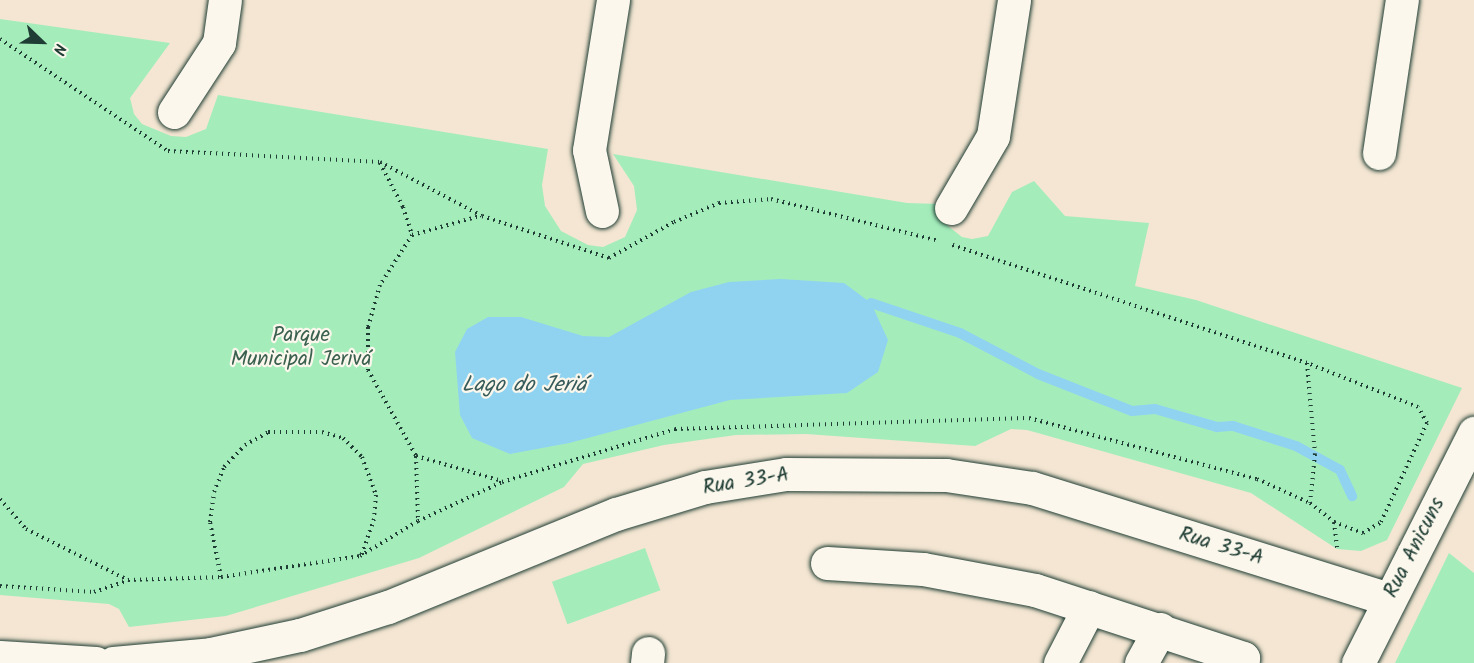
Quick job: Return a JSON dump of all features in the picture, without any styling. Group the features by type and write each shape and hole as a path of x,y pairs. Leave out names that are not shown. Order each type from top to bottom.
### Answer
{"street":[{"path":"174,112 219,43 225,0"},
{"path":"602,211 589,150 613,0"},
{"path":"951,208 993,136 1014,0"},
{"path":"1379,153 1402,0"},
{"name":"Rua Anicuns","path":"1358,663 1474,433"},
{"name":"Rua 33-A","path":"113,663 211,654 300,635 388,607 615,514 705,487 786,474 946,475 1032,488 1389,599"},
{"path":"827,563 923,569 1035,590 1243,658 1240,663"},
{"path":"1060,663 1089,607"},
{"path":"1142,663 1160,629"},
{"path":"0,657 96,663"}],"path":[{"path":"0,39 168,151 380,162 482,216 609,258 674,222 719,203 771,199 958,246 1307,363 1418,406 1427,423 1381,522 1363,533 1334,522 1310,503 1257,479 1029,418 675,429 502,482 418,521 360,556 221,577 128,580 94,592 0,586"},
{"path":"380,162 403,207 411,235"},
{"path":"418,521 416,456 368,370 368,327 380,285 411,235 482,216"},
{"path":"1307,363 1315,454 1310,503"},
{"path":"221,577 210,522 214,492 224,467 246,445 268,432 322,432 343,438 362,457 376,495 374,519 360,556"},
{"path":"416,456 502,482"},
{"path":"0,499 26,529 128,580"}],"green space":[{"name":"Parque Municipal Jerivá","path":"0,19 170,43 130,98 134,114 142,124 171,136 186,137 206,129 218,95 548,149 542,185 545,206 561,231 588,245 603,247 625,237 637,210 634,186 613,154 907,203 939,204 943,222 962,237 972,239 988,236 1012,192 1034,181 1065,216 1149,223 1135,286 1196,300 1462,388 1387,540 1361,551 1337,549 1251,493 1027,430 1011,429 975,446 806,434 736,435 664,445 583,464 564,487 419,558 226,616 129,627 119,609 109,604 0,595"},
{"path":"645,548 660,590 567,624 552,582"},
{"path":"1449,553 1474,573 1474,663 1395,663"}],"water":[{"name":"Lago do Jeriá","path":"781,279 844,283 871,303 888,340 878,372 847,393 730,400 569,443 510,454 472,438 460,415 455,352 467,329 488,317 521,317 583,336 609,337 691,292 729,282"}],"waterway":[{"path":"871,303 960,333 1038,374 1132,411 1155,409 1217,427 1233,426 1296,446 1340,470 1352,496"}]}
